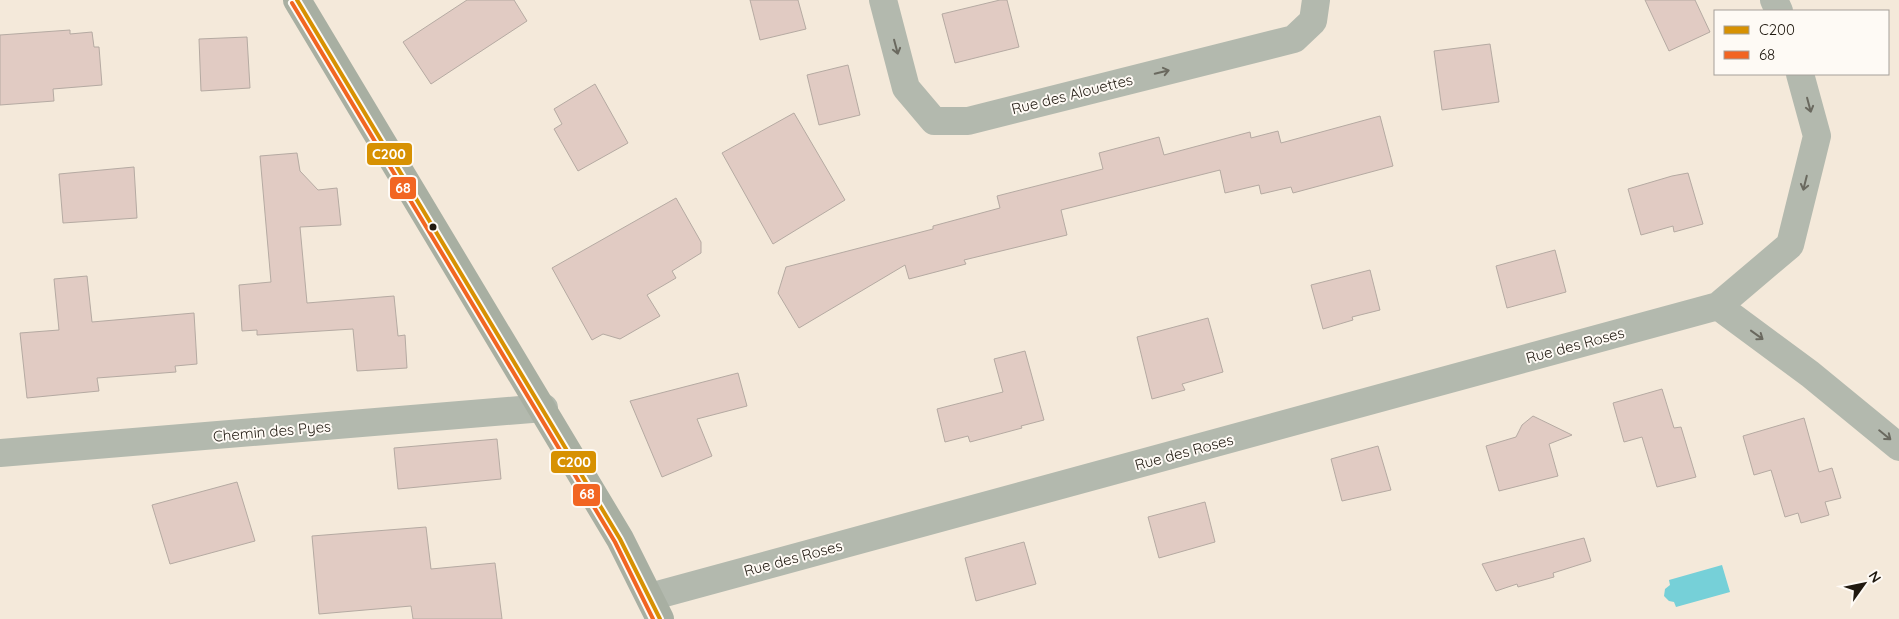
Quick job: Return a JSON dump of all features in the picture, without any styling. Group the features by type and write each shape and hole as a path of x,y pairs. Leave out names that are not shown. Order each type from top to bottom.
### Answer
{"street":[{"path":"297,0 544,408 620,539 655,608"},
{"name":"Rue des Alouettes","path":"883,0 906,88 934,122 968,120 1294,39 1313,21 1316,0"},
{"name":"Rue des Roses","path":"655,608 1718,306 1790,245 1818,136 1800,75"},
{"path":"1718,306 1810,374 1899,446"},
{"name":"Chemin des Pyes","path":"0,453 544,408"}],"water":[{"path":"1722,565 1730,592 1676,607 1674,602 1669,601 1664,596 1665,589 1670,585 1669,580"}],"building":[{"path":"467,0 514,0 527,21 431,84 403,42"},
{"path":"750,0 798,0 806,29 760,40"},
{"path":"1007,0 1019,47 955,63 942,14"},
{"path":"1645,0 1695,0 1710,32 1669,51"},
{"path":"70,30 70,34 92,32 94,47 99,47 102,85 53,89 54,101 0,105 0,35"},
{"path":"247,37 250,88 201,91 199,39"},
{"path":"1490,44 1499,102 1442,110 1434,51"},
{"path":"848,65 860,115 819,125 807,75"},
{"path":"595,84 628,143 578,171 554,129 562,124 554,109"},
{"path":"794,113 845,200 773,244 722,153"},
{"path":"1380,116 1393,166 1293,193 1291,187 1261,194 1259,185 1225,193 1220,170 1061,210 1067,235 964,260 966,264 909,279 905,265 799,328 778,293 786,267 933,229 933,226 1000,208 997,196 1103,169 1099,153 1159,137 1164,155 1250,132 1251,138 1278,131 1281,143"},
{"path":"297,153 300,171 318,190 337,188 341,225 300,227 307,303 394,296 398,336 405,335 407,368 357,371 353,329 257,335 257,330 242,331 239,285 271,282 260,156"},
{"path":"134,167 137,218 63,223 59,174"},
{"path":"1688,173 1703,224 1674,232 1673,226 1641,235 1628,189"},
{"path":"676,198 701,242 701,253 672,271 676,278 647,295 660,316 620,339 603,334 592,340 552,268"},
{"path":"1555,250 1566,292 1507,308 1496,266"},
{"path":"1370,270 1380,310 1352,317 1353,320 1323,329 1311,285"},
{"path":"87,276 92,322 194,313 197,364 175,366 176,372 97,378 99,391 27,398 20,333 59,330 54,279"},
{"path":"1208,318 1223,372 1182,384 1185,390 1152,399 1137,337"},
{"path":"1025,351 1044,420 970,442 968,436 945,442 937,409 1003,392 994,359"},
{"path":"738,373 747,406 697,419 712,456 662,477 630,401"},
{"path":"1662,389 1674,428 1681,427 1696,477 1657,487 1642,437 1624,442 1613,403"},
{"path":"1533,416 1572,435 1549,444 1558,476 1499,491 1486,446 1516,437 1522,425"},
{"path":"1804,418 1819,472 1832,468 1841,498 1825,502 1829,515 1801,523 1798,513 1785,517 1771,470 1754,475 1743,436"},
{"path":"497,439 501,479 398,489 394,448"},
{"path":"1378,446 1391,490 1342,501 1331,459"},
{"path":"237,482 255,541 170,564 152,505"},
{"path":"1205,502 1215,542 1159,558 1148,517"},
{"path":"426,527 431,569 495,563 502,619 413,619 411,606 319,614 312,536"},
{"path":"1584,538 1591,561 1553,573 1554,577 1518,587 1517,584 1496,591 1482,564"},
{"path":"1024,542 1036,584 976,601 965,558"}],"transit line":[{"name":"C200","path":"297,0 620,539 660,619"},
{"name":"68","path":"292,3 615,542 653,619"}]}
